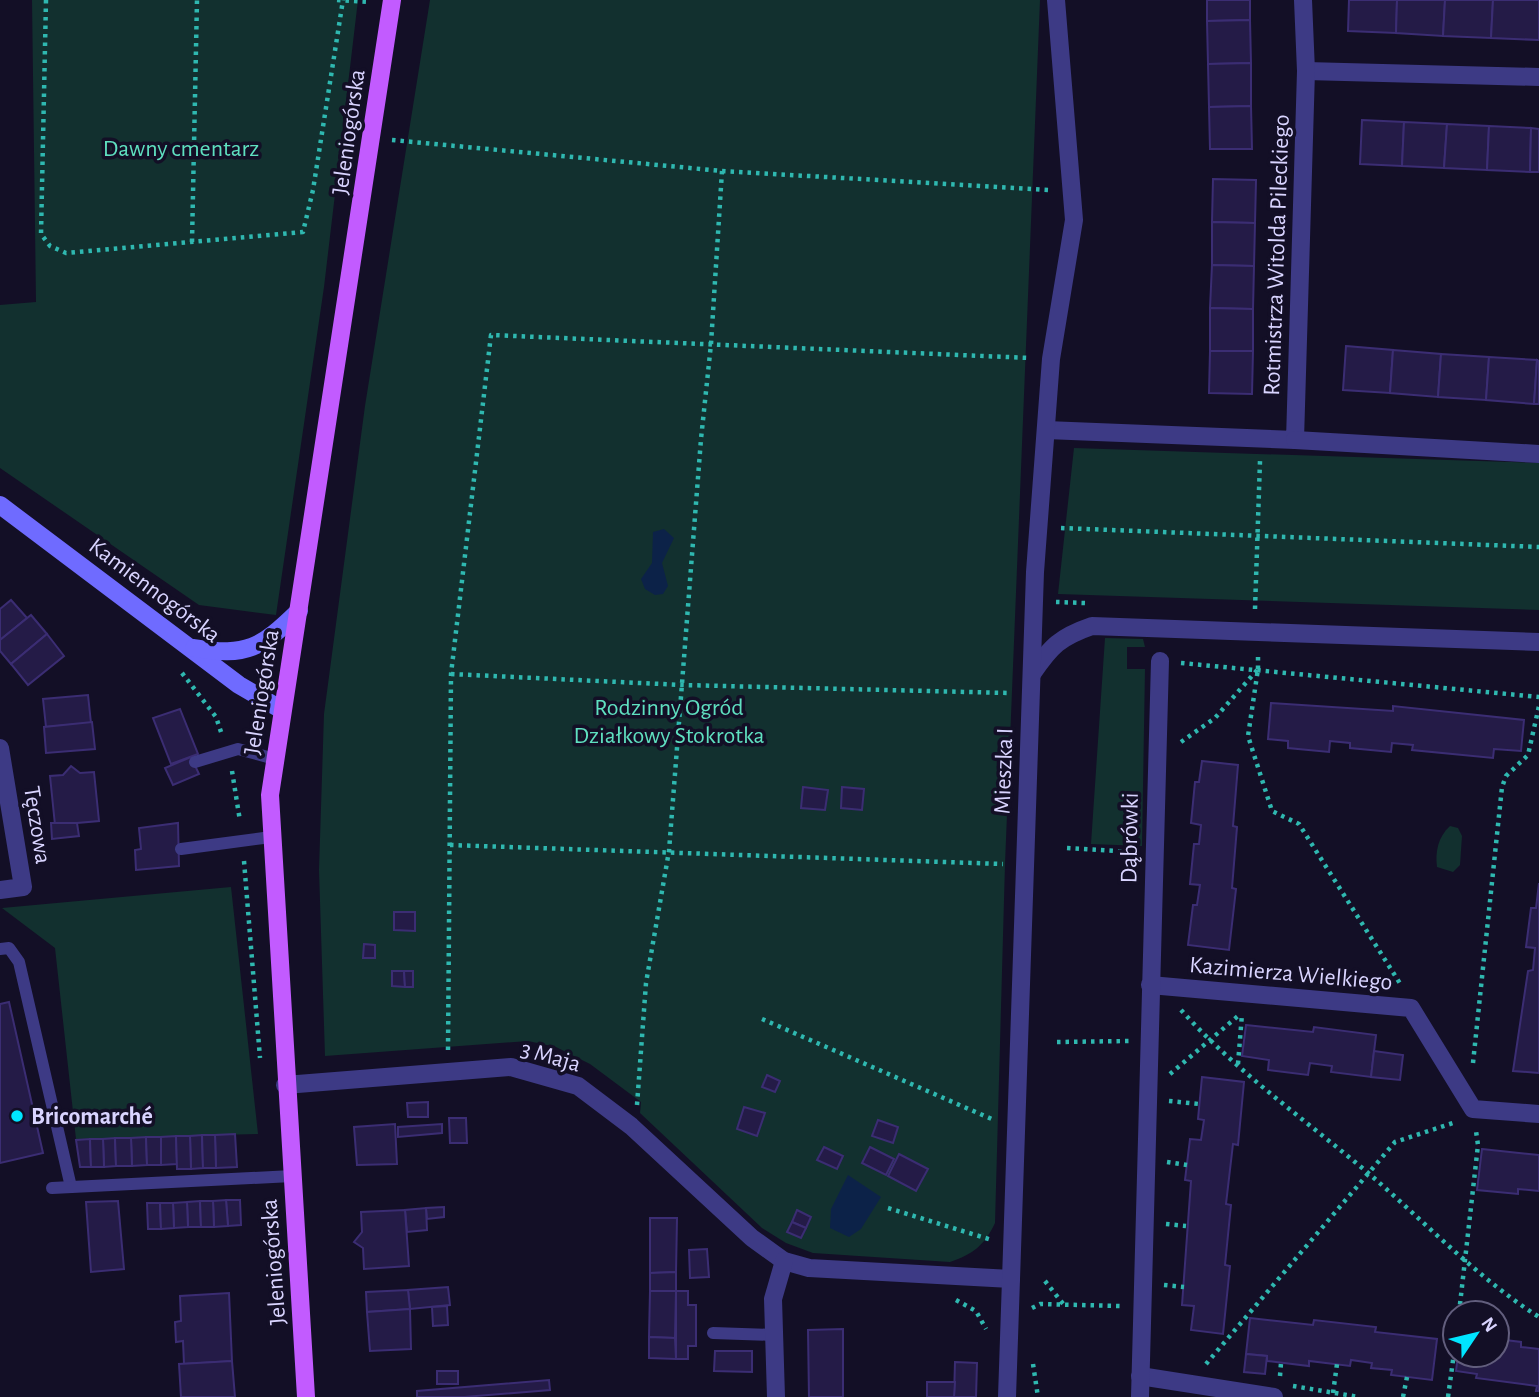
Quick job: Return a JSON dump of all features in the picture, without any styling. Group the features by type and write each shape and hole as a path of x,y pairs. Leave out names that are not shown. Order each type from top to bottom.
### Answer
{"main road":[{"name":"Jeleniogórska","path":"306,1397 285,1085 270,795 391,2"}],"street":[{"path":"1032,674 1038,527 1051,359 1074,220 1056,0"},
{"name":"Rotmistrza Witolda Pileckiego","path":"1295,440 1306,71 1303,0"},
{"path":"1306,71 1539,77"},
{"path":"1045,430 1295,440 1539,454"},
{"name":"Kamiennogórska","path":"0,505 239,684 282,710"},
{"path":"190,648 226,654 256,646 299,611"},
{"path":"1032,674 1047,651 1064,636 1092,626 1539,642"},
{"name":"Dąbrówki","path":"1140,1397 1155,760 1160,661"},
{"name":"Mieszka I","path":"1007,1397 1032,674"},
{"name":"Tęczowa","path":"0,748 23,887 0,890"},
{"name":"Kazimierza Wielkiego","path":"1150,985 1411,1008 1473,1113"},
{"name":"3 Maja","path":"285,1085 511,1067 578,1086 631,1126 752,1238 784,1261 809,1268 1011,1279"},
{"path":"1473,1113 1539,1114"},
{"path":"776,1397 773,1299 784,1261"},
{"path":"1140,1376 1273,1397"}],"lane":[{"path":"195,762 238,749 275,760"},
{"path":"181,849 271,837"},
{"path":"0,949 9,948 19,961 71,1187"},
{"path":"52,1188 292,1176"},
{"path":"713,1334 774,1335"}],"path":[{"path":"46,0 41,234 50,246 66,253 303,232 313,190 343,0"},
{"path":"192,242 197,0"},
{"path":"337,0 391,2"},
{"path":"372,138 722,171 1072,191"},
{"path":"631,1126 640,1092 646,983 669,851 701,439 711,344 722,171"},
{"path":"448,1072 451,674 491,335 1051,359"},
{"path":"1255,611 1261,439"},
{"path":"1038,527 1539,547"},
{"path":"1160,661 1539,697"},
{"path":"1155,760 1215,718 1258,669"},
{"path":"1258,669 1248,736 1272,811 1299,824 1407,993 1411,1008"},
{"path":"179,670 216,717 228,752 243,841 261,1065"},
{"path":"451,674 682,685 1031,695"},
{"path":"1472,1070 1502,787 1506,776 1528,755 1539,706"},
{"path":"450,845 1024,865"},
{"path":"1067,848 1154,853"},
{"path":"1150,985 1173,1001 1209,1041 1368,1173 1466,1260 1539,1317"},
{"path":"1148,1093 1264,993"},
{"path":"1238,1065 1242,1012"},
{"path":"762,1019 1017,1130"},
{"path":"1057,1042 1150,1041"},
{"path":"1191,1383 1395,1142 1473,1113 1478,1145 1461,1299"},
{"path":"888,1208 991,1239"},
{"path":"1045,1281 1065,1305"},
{"path":"954,1298 976,1311 988,1332 1009,1332"},
{"path":"1029,1311 1040,1304 1134,1306"},
{"path":"1334,1393 1337,1364"},
{"path":"1448,1397 1452,1369"},
{"path":"1403,1397 1407,1377"}],"green space":[{"name":"Dawny cmentarz","path":"32,0 358,0 324,287 276,615 199,605 0,468 0,305 36,302"},
{"name":"Rodzinny Ogród Działkowy Stokrotka","path":"430,0 1040,0 1005,864 995,1223 982,1243 958,1259 950,1262 813,1253 786,1243 762,1228 640,1113 641,1102 590,1064 556,1047 528,1041 325,1056 319,870 324,714 365,406"},
{"path":"1074,448 1539,463 1539,610 1058,594"},
{"path":"1105,638 1143,639 1145,647 1127,647 1127,669 1145,669 1142,846 1091,844"},
{"path":"1450,826 1458,828 1462,836 1460,865 1453,872 1437,867 1436,861 1440,840"},
{"path":"231,887 258,1134 76,1139 55,948 2,908"}],"water":[{"path":"664,529 674,538 662,563 668,586 663,594 655,595 645,589 641,579 652,563 653,532"},
{"path":"848,1175 881,1197 861,1229 849,1237 830,1228 831,1209"}],"building":[{"path":"1207,0 1250,0 1250,20 1207,21"},
{"path":"1349,0 1397,0 1396,33 1348,31"},
{"path":"1397,0 1445,0 1443,36 1396,33"},
{"path":"1445,0 1493,0 1491,38 1443,36"},
{"path":"1493,0 1539,0 1539,40 1491,38"},
{"path":"1250,20 1251,63 1208,64 1207,21"},
{"path":"1251,63 1251,106 1209,107 1208,64"},
{"path":"1251,106 1252,149 1210,149 1209,107"},
{"path":"1362,120 1404,122 1402,166 1360,164"},
{"path":"1404,122 1447,124 1444,168 1402,166"},
{"path":"1447,124 1489,126 1487,170 1444,168"},
{"path":"1489,126 1531,128 1530,172 1487,170"},
{"path":"1531,128 1539,129 1539,172 1530,172"},
{"path":"1213,179 1256,180 1255,223 1212,222"},
{"path":"1212,222 1255,223 1254,266 1212,265"},
{"path":"1212,265 1254,266 1253,309 1210,308"},
{"path":"1210,308 1253,309 1253,351 1210,351"},
{"path":"1346,346 1393,350 1390,393 1343,390"},
{"path":"1393,350 1441,354 1438,397 1390,393"},
{"path":"1210,351 1253,351 1252,394 1209,393"},
{"path":"1441,354 1489,357 1486,400 1438,397"},
{"path":"1489,357 1537,360 1534,404 1486,400"},
{"path":"1537,360 1539,404 1534,404"},
{"path":"11,600 27,618 0,640 0,609"},
{"path":"31,615 47,634 11,664 0,651 0,640"},
{"path":"47,634 64,656 28,685 11,664"},
{"path":"88,695 91,723 46,727 43,699"},
{"path":"1271,703 1393,711 1393,706 1524,720 1521,751 1494,749 1493,758 1412,750 1413,745 1392,743 1391,752 1350,748 1350,743 1330,741 1329,752 1288,748 1288,741 1268,739"},
{"path":"180,709 198,754 171,764 153,718"},
{"path":"92,722 95,749 46,753 44,727"},
{"path":"191,757 199,774 173,785 165,768"},
{"path":"1202,761 1238,765 1232,888 1236,889 1229,950 1188,945 1193,905 1197,905 1200,885 1190,884 1194,844 1199,844 1201,825 1191,823 1195,782 1199,782"},
{"path":"71,766 80,773 94,772 99,821 55,825 50,776 63,775"},
{"path":"803,787 828,790 825,810 801,808"},
{"path":"842,787 864,789 862,810 841,808"},
{"path":"51,823 77,823 79,836 52,839"},
{"path":"178,823 179,866 136,870 135,850 141,849 139,828"},
{"path":"1539,883 1539,1073 1513,1071 1528,971 1533,970 1535,948 1526,947 1531,908 1536,908"},
{"path":"394,912 415,912 415,931 394,930"},
{"path":"364,944 375,945 375,958 363,958"},
{"path":"392,971 404,971 405,987 392,986"},
{"path":"404,971 413,971 413,987 405,987"},
{"name":"Bricomarché","path":"9,1002 43,1153 0,1163 0,1004"},
{"path":"1246,1025 1313,1032 1314,1027 1376,1035 1371,1077 1331,1072 1332,1066 1310,1063 1308,1075 1268,1070 1269,1060 1242,1056"},
{"path":"1374,1051 1403,1055 1400,1080 1371,1077"},
{"path":"767,1075 780,1081 775,1092 762,1087"},
{"path":"1202,1077 1244,1082 1238,1145 1233,1144 1226,1204 1231,1205 1225,1265 1230,1266 1223,1334 1191,1330 1194,1306 1182,1305 1191,1181 1185,1180 1190,1139 1201,1140 1204,1120 1198,1119"},
{"path":"428,1102 428,1117 408,1117 407,1103"},
{"path":"744,1107 765,1113 757,1136 737,1129"},
{"path":"449,1118 466,1118 467,1143 450,1143"},
{"path":"878,1120 898,1127 893,1143 872,1136"},
{"path":"395,1124 397,1164 357,1165 354,1127"},
{"path":"442,1124 442,1133 398,1137 398,1127"},
{"path":"235,1134 237,1167 216,1168 215,1135"},
{"path":"202,1135 203,1168 191,1169 190,1136"},
{"path":"202,1135 215,1135 216,1168 203,1168"},
{"path":"176,1136 177,1164 161,1165 161,1137"},
{"path":"176,1136 190,1136 191,1169 177,1169"},
{"path":"146,1137 147,1165 132,1166 131,1138"},
{"path":"146,1137 161,1137 161,1165 147,1165"},
{"path":"115,1138 116,1166 104,1167 103,1139"},
{"path":"115,1138 131,1138 132,1166 116,1166"},
{"path":"90,1139 91,1167 80,1167 76,1140"},
{"path":"90,1139 103,1139 104,1167 91,1167"},
{"path":"824,1147 843,1156 837,1169 817,1160"},
{"path":"870,1147 894,1159 886,1175 862,1163"},
{"path":"1482,1149 1539,1155 1539,1191 1518,1189 1518,1194 1477,1190"},
{"path":"899,1154 928,1169 916,1191 888,1176"},
{"path":"226,1200 240,1200 241,1225 228,1226"},
{"path":"226,1200 228,1226 214,1227 213,1201"},
{"path":"118,1201 124,1269 91,1272 86,1202"},
{"path":"200,1201 201,1227 188,1227 187,1202"},
{"path":"200,1201 213,1201 214,1227 201,1227"},
{"path":"187,1202 188,1227 174,1228 173,1203"},
{"path":"147,1203 160,1203 161,1229 148,1229"},
{"path":"160,1203 173,1203 174,1228 161,1229"},
{"path":"444,1207 444,1217 427,1219 426,1208"},
{"path":"426,1208 427,1230 407,1232 405,1210"},
{"path":"405,1210 409,1266 364,1269 363,1248 354,1242 362,1232 361,1212"},
{"path":"797,1210 811,1217 806,1228 792,1222"},
{"path":"650,1218 677,1218 676,1272 650,1273"},
{"path":"792,1222 806,1228 801,1238 787,1232"},
{"path":"707,1249 709,1277 690,1278 689,1250"},
{"path":"676,1272 676,1291 650,1291 650,1273"},
{"path":"448,1287 450,1305 410,1309 408,1290"},
{"path":"408,1290 410,1309 367,1312 366,1292"},
{"path":"650,1291 676,1291 675,1338 649,1337"},
{"path":"676,1291 688,1291 688,1305 696,1305 696,1346 688,1346 688,1359 676,1359"},
{"path":"229,1293 232,1361 184,1364 183,1341 176,1342 175,1322 181,1321 180,1296"},
{"path":"447,1306 448,1325 433,1326 432,1307"},
{"path":"410,1309 411,1349 370,1351 367,1312"},
{"path":"1250,1318 1313,1325 1314,1320 1376,1327 1375,1332 1437,1339 1432,1380 1391,1375 1392,1370 1371,1368 1372,1363 1351,1360 1350,1366 1309,1361 1309,1366 1267,1361 1267,1356 1246,1354"},
{"path":"843,1329 843,1397 809,1397 808,1330"},
{"path":"649,1337 675,1338 676,1359 649,1358"},
{"path":"1511,1341 1521,1342 1521,1347 1539,1349 1539,1391 1536,1391 1537,1386 1476,1378 1477,1374 1456,1371 1511,1369"},
{"path":"715,1351 752,1351 752,1372 714,1371"},
{"path":"1246,1354 1267,1356 1265,1374 1244,1372"},
{"path":"232,1361 235,1397 181,1397 179,1364"},
{"path":"955,1362 977,1363 976,1397 954,1397"},
{"path":"437,1371 458,1371 458,1384 437,1384"},
{"path":"549,1380 550,1390 464,1397 417,1397 417,1391"},
{"path":"927,1382 955,1382 954,1397 927,1397"}],"place":[{"name":"Bricomarché","path":"17,1116"}]}
